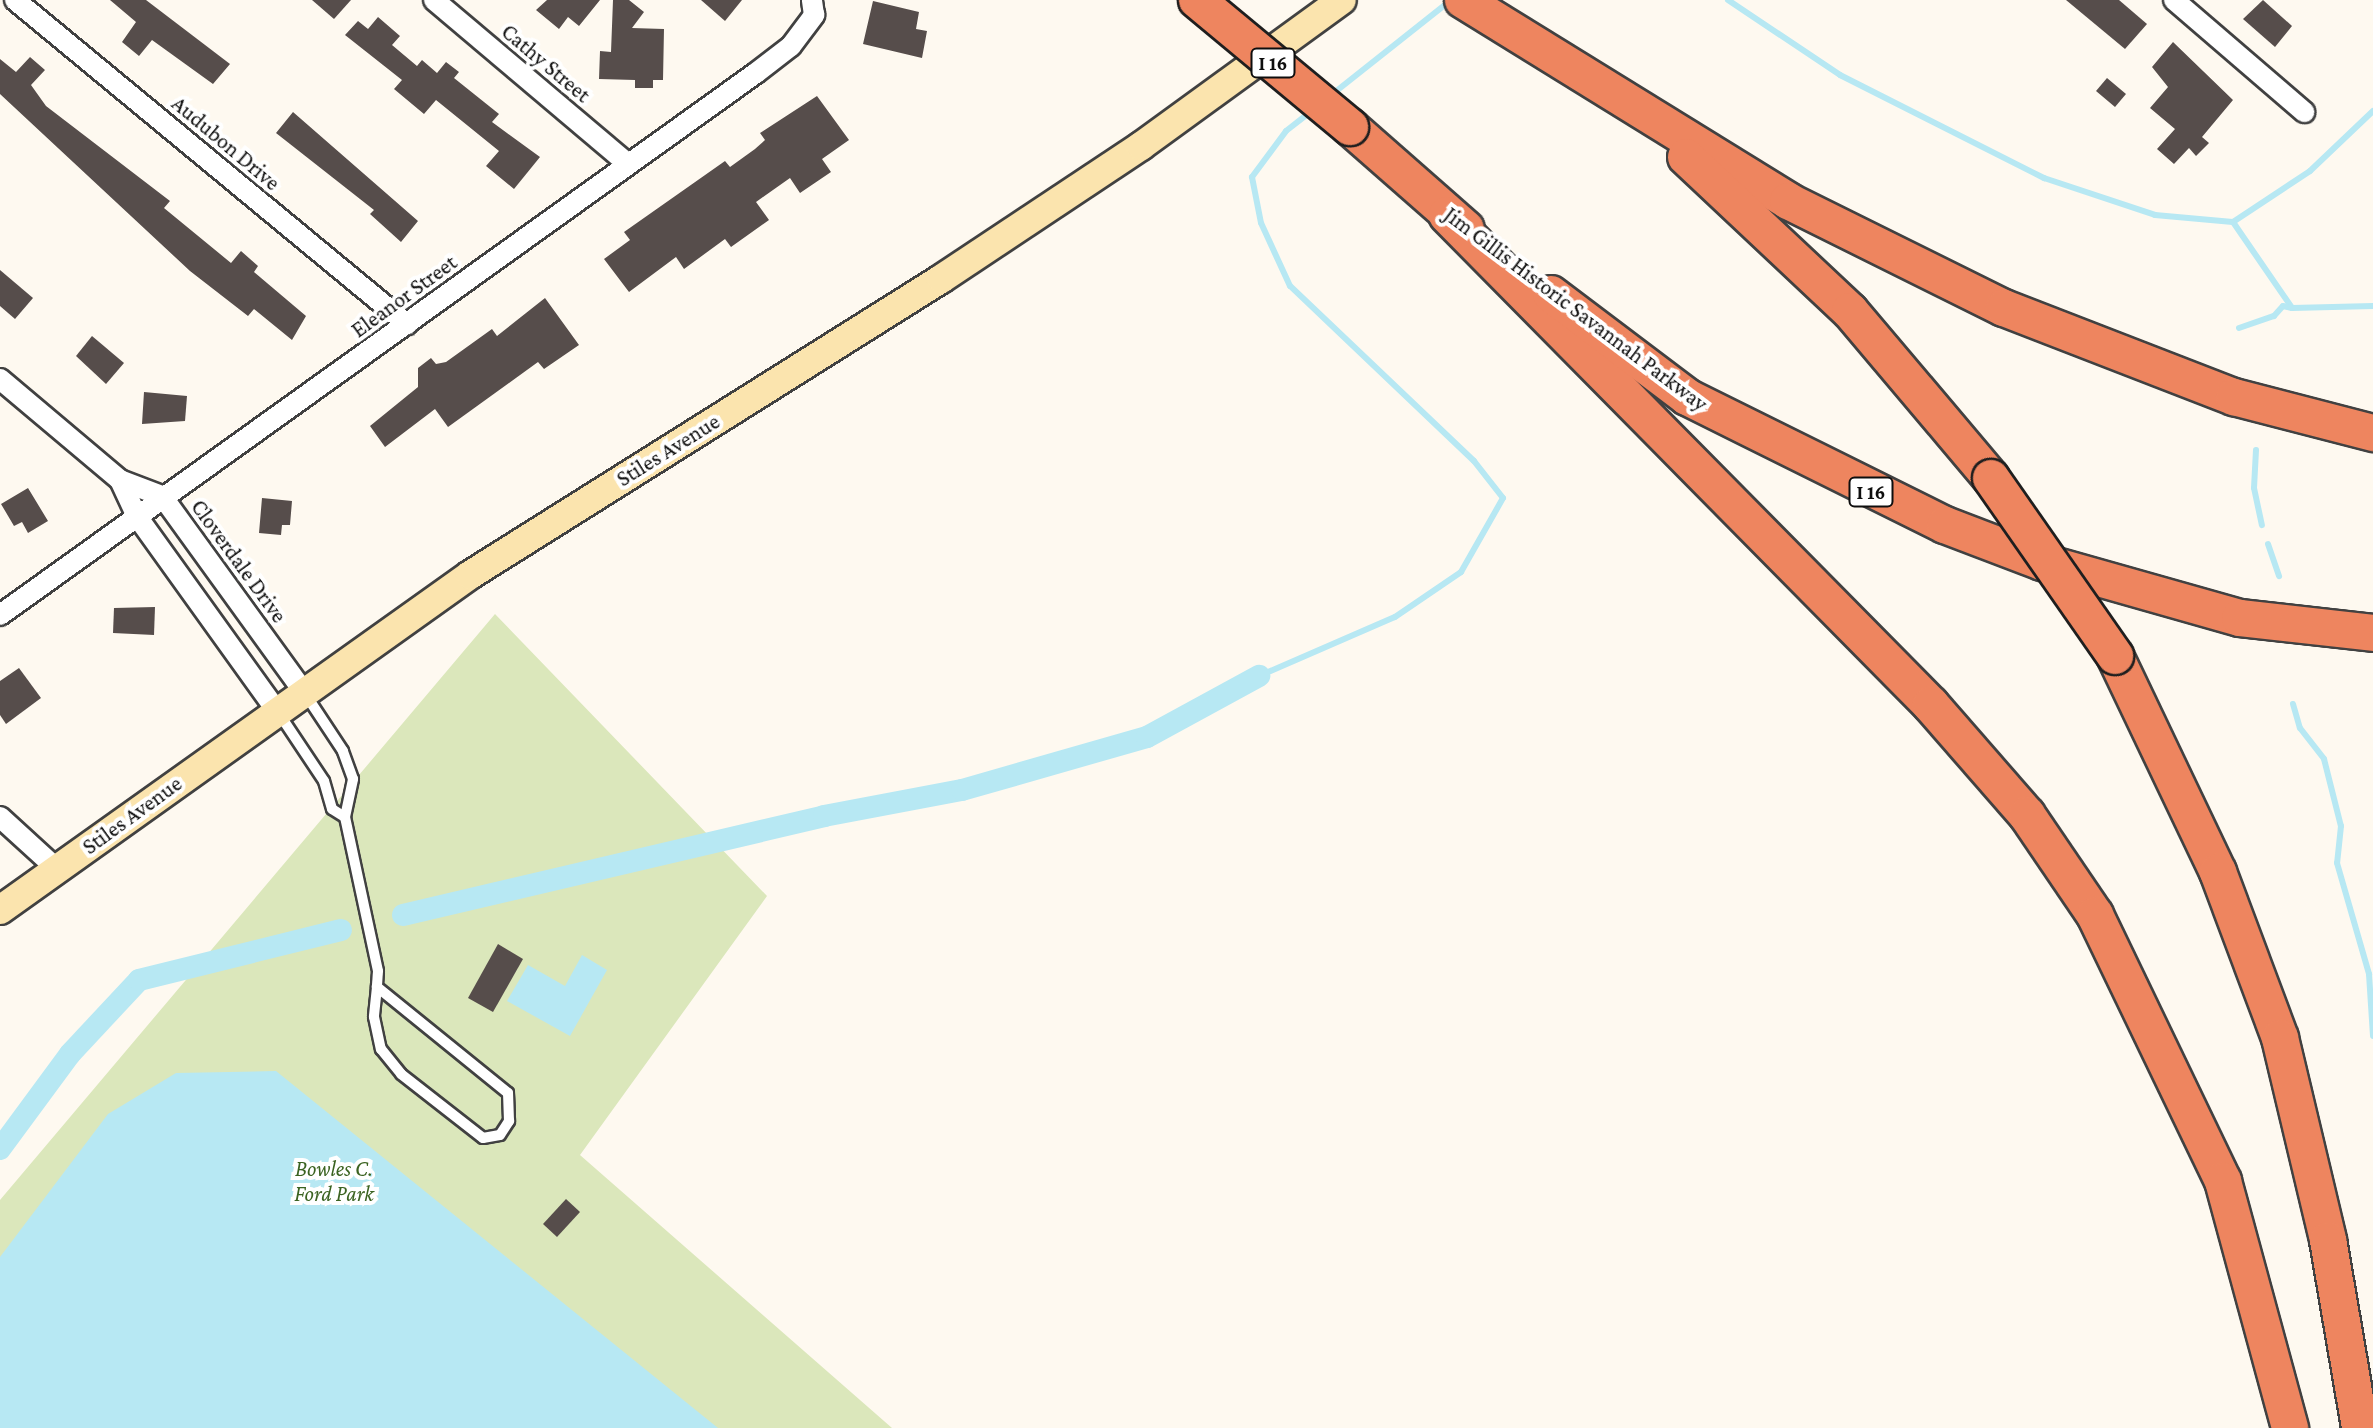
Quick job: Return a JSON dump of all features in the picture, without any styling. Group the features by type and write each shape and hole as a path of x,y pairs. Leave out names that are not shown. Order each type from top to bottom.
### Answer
{"highway":[{"name":"Jim Gillis Historic Savannah Parkway","path":"1197,0 1350,127 1447,215 1687,397 1858,486 2042,562 2240,618 2373,633"},
{"path":"1463,0 1788,201 2004,308 2234,397 2373,433"},
{"path":"1635,109 1850,311 1991,478 2115,656 2218,872 2280,1038 2328,1240 2360,1428"},
{"path":"1447,215 1931,705 2027,815 2095,915 2223,1181 2290,1428"}],"street":[{"name":"Audubon Drive","path":"15,0 407,324"},
{"name":"Cathy Street","path":"434,0 627,163"},
{"name":"Eleanor Street","path":"0,615 791,46 814,15 812,0"},
{"name":"Stiles Avenue","path":"0,910 276,710 470,575 1065,197 1342,0"},
{"path":"2174,0 2304,112"},
{"name":"Cloverdale Drive","path":"0,379 120,480 162,496 303,691"},
{"name":"Cloverdale Drive","path":"120,480 136,515 276,710"},
{"path":"0,817 57,869"}],"lane":[{"path":"303,691 343,751 353,779 345,817 377,987 381,1049 401,1074 483,1138 500,1135 509,1121 508,1093 377,987"},
{"path":"276,710 303,744 332,809 345,817"}],"green space":[{"name":"Bowles C. Ford Park","path":"495,614 767,896 580,1155 892,1428 0,1428 0,1200"}],"water":[{"path":"582,955 607,970 570,1036 507,1001 528,965 565,986"},
{"path":"276,1071 718,1428 0,1428 0,1257 108,1114 176,1073"}],"building":[{"path":"110,0 146,0 230,64 213,84 152,40 139,56 122,42 136,22"},
{"path":"312,0 351,0 334,19"},
{"path":"547,0 600,0 579,26 568,17 559,29 536,10"},
{"path":"613,0 629,0 644,12 632,28 664,29 663,80 653,80 653,88 635,88 635,80 599,79 600,51 611,52"},
{"path":"701,0 742,0 725,21"},
{"path":"2066,0 2119,0 2147,24 2125,49"},
{"path":"2263,0 2292,26 2275,47 2243,19"},
{"path":"873,1 919,12 916,29 927,31 922,58 863,44"},
{"path":"378,17 400,36 392,45 417,66 422,60 437,73 446,62 459,72 454,78 499,114 492,122 540,157 514,189 486,166 499,151 436,100 424,114 394,89 402,80 345,35 358,21 368,29"},
{"path":"2173,42 2233,100 2202,137 2209,143 2196,156 2189,148 2174,164 2157,149 2175,129 2150,108 2168,87 2152,67"},
{"path":"30,57 45,70 31,85 46,106 170,201 164,208 231,263 241,251 258,266 254,272 306,316 292,340 254,309 248,316 190,271 0,94 0,59 16,72"},
{"path":"2107,78 2126,94 2115,107 2096,91"},
{"path":"817,96 849,140 822,159 831,172 800,193 790,178 756,202 769,220 731,247 725,239 684,269 676,257 629,292 604,259 630,240 624,232 725,161 730,167 765,140 760,133"},
{"path":"293,112 418,221 401,242 370,214 374,210 276,133"},
{"path":"0,270 33,298 15,319 0,306"},
{"path":"545,298 579,345 544,369 538,362 448,427 435,409 385,447 370,426 418,387 418,368 431,358 436,364 446,362 492,329 497,336"},
{"path":"92,336 124,363 106,384 76,356"},
{"path":"144,392 187,396 185,421 142,424"},
{"path":"28,488 48,521 28,533 22,522 14,526 1,504"},
{"path":"262,498 292,501 290,525 282,525 281,535 259,533"},
{"path":"155,607 154,635 113,633 114,608"},
{"path":"19,668 41,698 6,724 0,715 0,681"},
{"path":"498,944 523,959 493,1012 468,998"},
{"path":"566,1199 580,1212 557,1237 543,1224"}],"waterway":[{"path":"1728,0 1840,75 2044,178 2155,215 2233,222 2310,171 2373,111"},
{"path":"1330,96 1450,1"},
{"path":"1259,676 1395,617 1461,572 1503,498 1474,461 1290,286 1261,223 1252,177 1286,131 1312,111"},
{"path":"2233,222 2292,308 2373,306"},
{"path":"2239,328 2274,316 2283,306 2292,308"},
{"path":"2256,450 2254,488 2262,525"},
{"path":"2268,544 2279,576"},
{"path":"403,915 824,816 962,790 1147,737 1259,676"},
{"path":"2293,704 2300,728 2324,759 2341,826 2337,863 2369,974 2373,1036"},
{"path":"0,1149 70,1054 139,980 341,930"}]}
